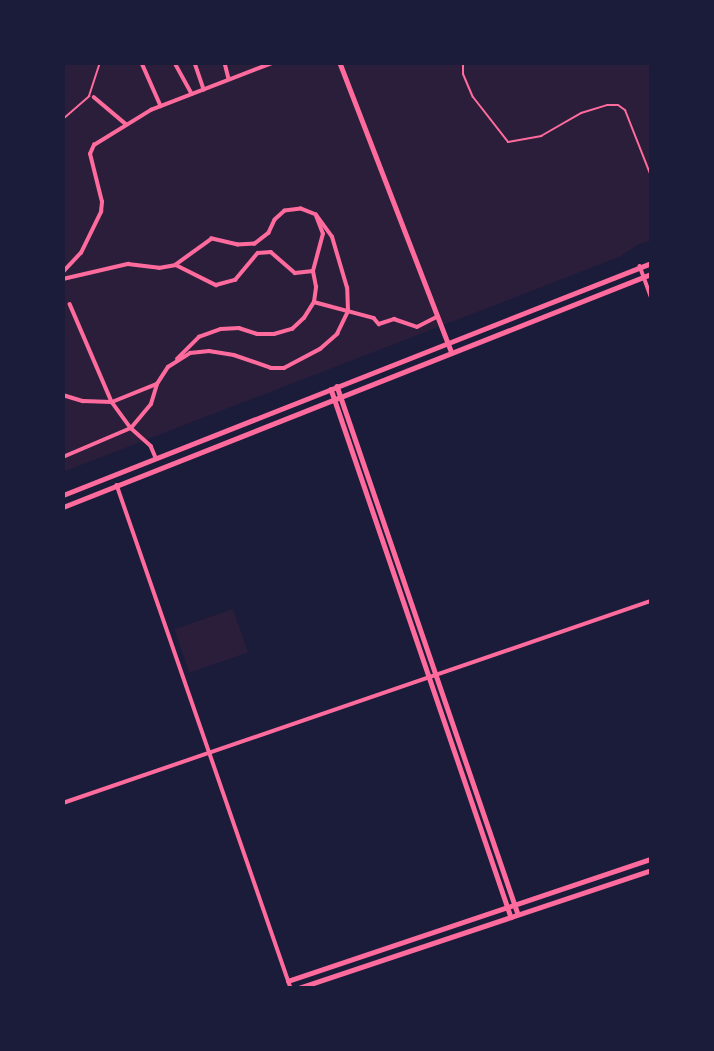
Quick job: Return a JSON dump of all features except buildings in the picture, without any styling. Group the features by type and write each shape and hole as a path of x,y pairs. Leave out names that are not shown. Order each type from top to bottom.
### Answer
{"main road":[{"path":"63,495 651,262"},
{"path":"63,507 651,274"}],"street":[{"path":"142,63 161,106"},
{"path":"174,63 192,93"},
{"path":"195,63 204,89"},
{"path":"225,63 229,79"},
{"path":"63,272 80,253 101,212 102,202 89,154 94,145 161,106 272,63"},
{"path":"340,63 451,352"},
{"path":"94,97 126,124"},
{"path":"63,279 128,264 159,268 176,265 212,239 238,245 255,244 269,233 275,220 285,211 301,209 316,215 332,237 348,288 348,311 337,334 320,349 284,368 271,369 234,355 209,351 190,353 168,367"},
{"path":"63,457 131,428 151,404 157,384 168,367 198,337 221,329 239,328 265,334 292,329 304,318 314,302 316,287 313,271 323,234 316,215"},
{"path":"176,265 216,285 234,280 258,253 271,252 295,273 313,271"},
{"path":"640,266 651,297"},
{"path":"314,302 374,318 379,324 394,319 417,327 437,317"},
{"path":"70,304 112,402 131,428 151,446 156,458"},
{"path":"63,395 83,401 112,402 157,384"},
{"path":"337,386 518,914"},
{"path":"331,388 511,917"},
{"path":"117,485 290,988"},
{"path":"63,803 651,601"},
{"path":"288,981 651,859"},
{"path":"299,988 651,870"}],"path":[{"path":"63,119 89,96 100,63"},
{"path":"463,63 463,74 472,97 508,142 541,136 581,113 618,105 625,110 651,176"}],"shaded area":[{"path":"63,63 651,63 651,241 639,244 619,257 63,472"},
{"path":"233,609 248,652 189,673 174,629"}]}
